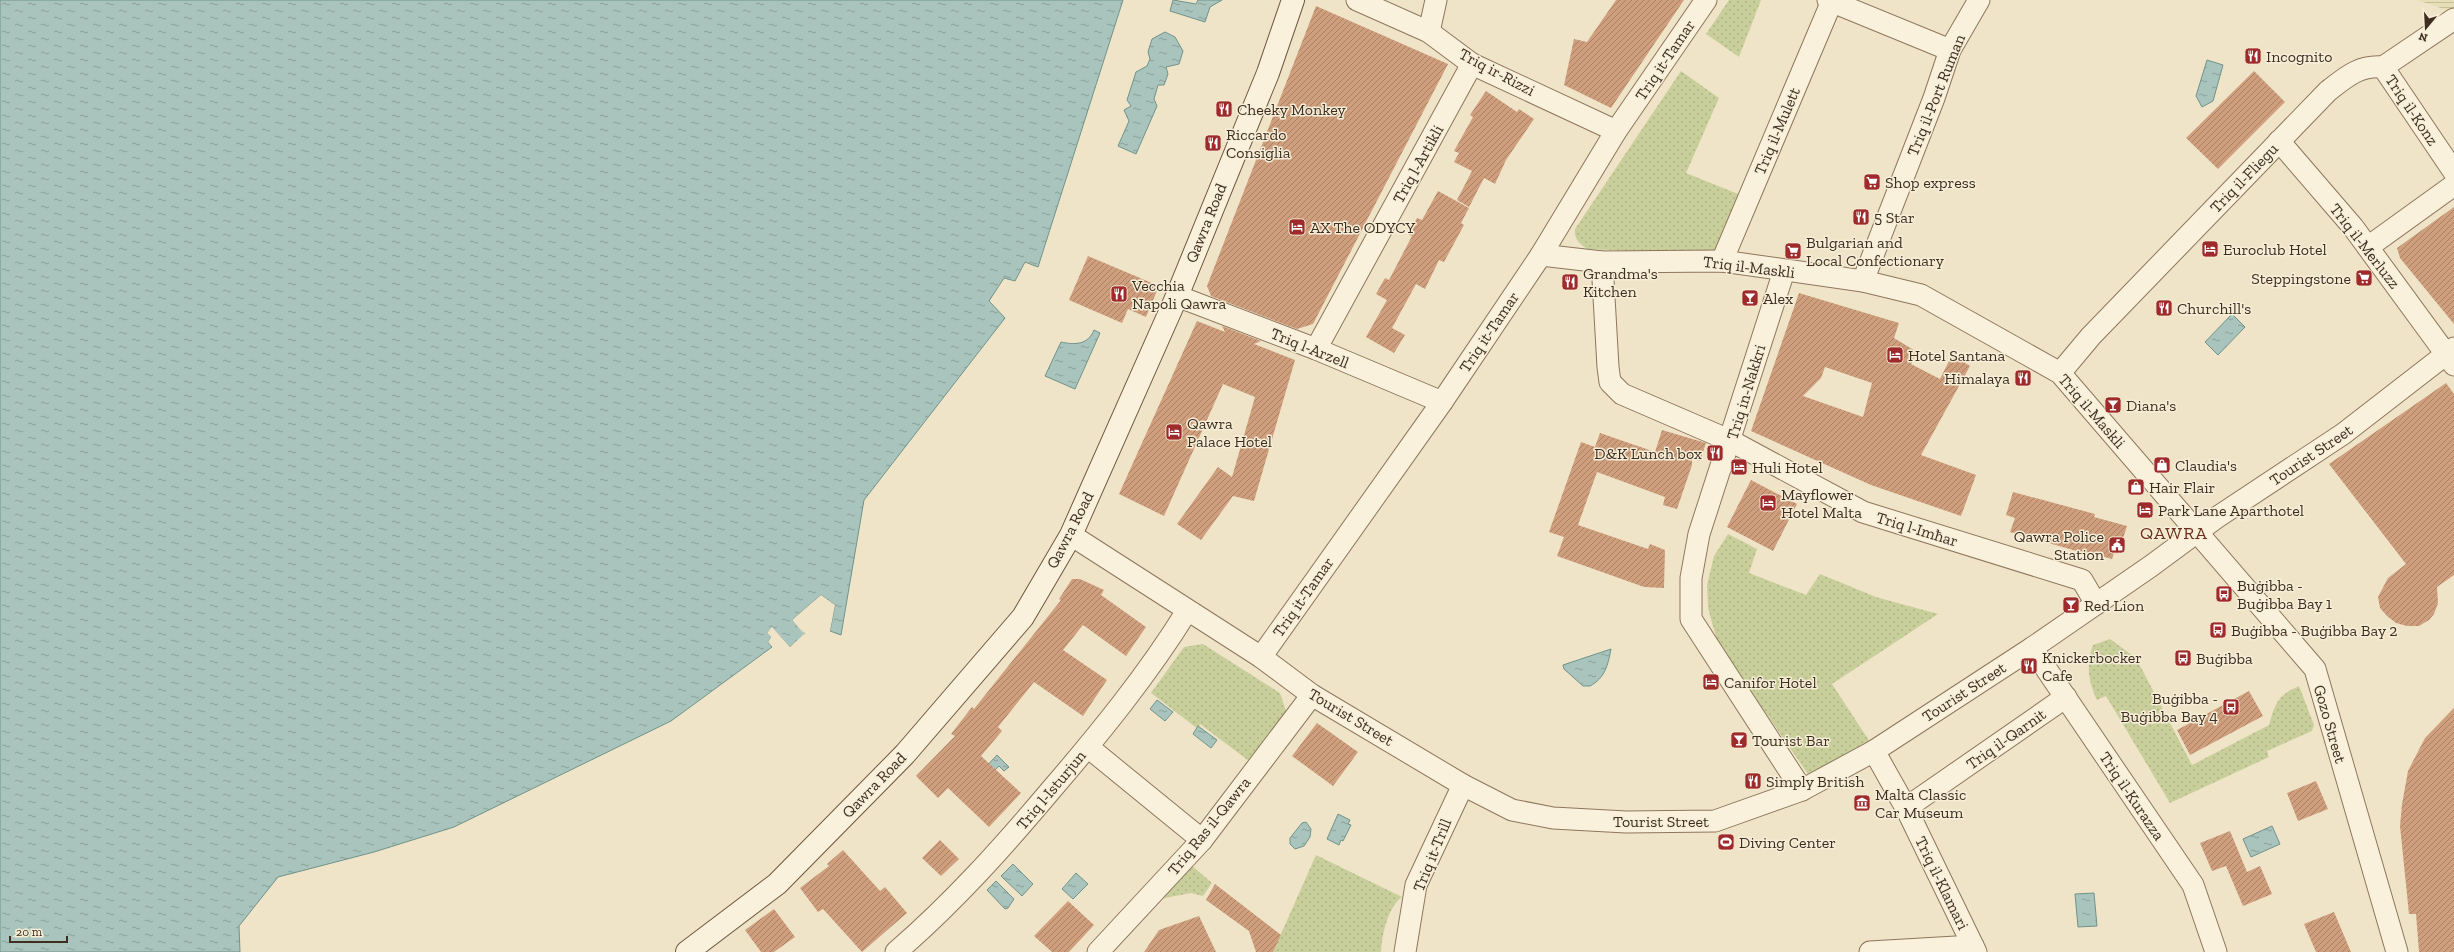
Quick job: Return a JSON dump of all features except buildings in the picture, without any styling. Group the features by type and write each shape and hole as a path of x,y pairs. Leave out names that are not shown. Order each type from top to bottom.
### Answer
{"street":[{"name":"Qawra Road","path":"687,952 777,884 905,754 1023,617 1071,535 1178,296 1268,72 1293,0"},
{"name":"Triq ir-Rizzi","path":"1357,0 1429,32 1472,64 1616,131"},
{"path":"1429,32 1436,0"},
{"name":"Triq it-Tamar","path":"1261,657 1442,402 1541,255 1616,131 1706,0"},
{"name":"Triq il-Port Ruman","path":"1863,282 1894,197 1934,98 1950,50 1979,0"},
{"path":"1830,1 1950,50"},
{"name":"Triq il-Mulett","path":"1722,261 1830,1"},
{"path":"2383,67 2454,19"},
{"name":"Triq l-Artikli","path":"1316,349 1472,64"},
{"name":"Triq il-Fliegu","path":"2060,372 2091,336 2328,91 2355,71 2370,66 2383,67"},
{"name":"Triq il-Konz","path":"2383,67 2454,172"},
{"name":"Triq il-Merluzz","path":"2279,141 2353,226 2451,356"},
{"path":"2368,247 2454,185"},
{"name":"Triq il-Maskli","path":"1541,255 1602,262 1722,261 1863,282 1921,295 2060,372 2196,533"},
{"name":"Triq l-Imħar","path":"1602,262 1610,382 1622,394 1731,440 1863,512 2082,580 2096,604"},
{"name":"Triq in-Nakkri","path":"1784,271 1731,440 1699,534 1690,578 1691,619 1802,790"},
{"name":"Triq l-Arzell","path":"1178,296 1316,349 1442,402"},
{"name":"Tourist Street","path":"1071,535 1187,611 1261,657 1312,695 1463,785 1512,810 1552,818 1626,822 1716,821 1802,790 1874,751 2032,648 2196,533 2343,434 2451,356"},
{"name":"Gozo Street","path":"2196,533 2296,644 2315,669 2397,952"},
{"name":"Triq l-Isturjun","path":"896,952 938,916 1015,832 1088,747 1173,633 1187,611"},
{"name":"Triq il-Kurazza","path":"2032,648 2193,885 2216,952"},
{"name":"Triq Ras il-Qawra","path":"1098,952 1202,840 1312,695"},
{"name":"Triq il-Qarnit","path":"1906,808 2066,697"},
{"path":"1088,747 1202,840"},
{"name":"Triq il-Klamari","path":"1874,751 1906,808 1974,949"},
{"name":"Triq it-Trill","path":"1405,952 1416,885 1463,785"},
{"path":"1870,952 1974,949"}],"shaded area":[{"path":"2417,0 2454,0 2454,8 2449,11"}],"green space":[{"path":"1729,0 1761,0 1739,57 1706,34"},
{"path":"1681,71 1719,98 1686,173 1743,196 1719,250 1709,254 1587,249 1575,236 1575,229"},
{"path":"1728,534 1757,549 1749,573 1806,595 1820,574 1876,597 1938,614 1832,684 1870,742 1820,775 1808,774 1718,644 1708,608 1707,585 1714,556"},
{"path":"2110,639 2136,658 2192,765 2269,725 2278,701 2286,693 2299,686 2314,725 2312,731 2267,751 2269,757 2170,803 2106,696 2097,700 2094,693 2089,673 2089,659 2093,645"},
{"path":"1203,644 1280,693 1286,711 1249,761 1200,724 1198,729 1151,693 1184,647"},
{"path":"1316,855 1402,897 1397,901 1389,914 1384,929 1381,952 1273,952"},
{"path":"1191,865 1212,883 1203,896 1191,893 1160,899"}],"water":[{"path":"0,0 1123,0 1038,267 1025,262 1015,281 1004,278 989,301 1005,318 864,500 841,635 830,631 835,605 821,595 792,620 805,634 790,647 772,628 767,633 771,637 768,642 772,647 671,721 454,827 374,852 278,877 239,926 240,952 0,952"},
{"path":"1173,0 1196,4 1198,0 1222,0 1210,7 1205,22 1170,11"},
{"path":"1165,32 1175,37 1183,51 1179,64 1166,67 1168,74 1164,85 1158,85 1154,99 1157,106 1136,154 1118,146 1129,121 1124,110 1131,106 1127,100 1136,72 1147,66 1150,59 1148,52 1152,39"},
{"path":"2207,60 2223,65 2213,101 2202,107 2196,96"},
{"path":"2232,314 2245,327 2218,355 2205,342"},
{"path":"1094,330 1100,333 1075,389 1045,376 1061,342 1071,344 1080,343 1088,339"},
{"path":"1611,649 1605,670 1599,679 1590,686 1583,686 1564,669 1563,665"},
{"path":"1157,700 1173,712 1165,721 1150,709"},
{"path":"1198,726 1217,740 1211,748 1193,734"},
{"path":"997,755 1009,767 1004,771 999,766 988,777 982,771"},
{"path":"1338,814 1350,820 1348,824 1351,825 1343,841 1341,840 1339,845 1327,839"},
{"path":"1306,822 1311,829 1310,837 1304,846 1295,849 1290,844 1290,838 1302,823"},
{"path":"2272,826 2280,844 2251,857 2243,839"},
{"path":"1013,864 1033,884 1022,896 1001,876"},
{"path":"1076,873 1088,884 1073,899 1062,889"},
{"path":"996,881 1014,899 1008,908 1005,909 987,890"},
{"path":"2094,893 2097,926 2078,927 2075,894"}],"pier":[{"path":"821,595 835,605 830,631 828,631 833,606 821,597 795,620 806,636 789,649 772,630 770,633 773,636 771,642 774,648 768,642 771,637 767,633 772,627 790,647 804,634 792,620"}],"place":[{"name":"Incognito","path":"2253,56"},
{"name":"Cheeky Monkey","path":"1224,109"},
{"name":"Riccardo Consiglia","path":"1213,143"},
{"name":"Shop express","path":"1872,182"},
{"name":"5 Star","path":"1861,217"},
{"name":"AX The ODYCY","path":"1297,227"},
{"name":"Euroclub Hotel","path":"2210,249"},
{"name":"Bulgarian and Local Confectionary","path":"1793,251"},
{"name":"Steppingstone","path":"2364,278"},
{"name":"Grandma's Kitchen","path":"1570,282"},
{"name":"Vecchia Napoli Qawra","path":"1119,294"},
{"name":"Alex","path":"1750,298"},
{"name":"Churchill's","path":"2164,308"},
{"name":"Hotel Santana","path":"1895,355"},
{"name":"Himalaya","path":"2023,378"},
{"name":"Diana's","path":"2113,405"},
{"name":"Qawra Palace Hotel","path":"1174,432"},
{"name":"D&K Lunch box","path":"1715,453"},
{"name":"Claudia's","path":"2162,465"},
{"name":"Huli Hotel","path":"1739,467"},
{"name":"Hair Flair","path":"2136,487"},
{"name":"Mayflower Hotel Malta","path":"1768,503"},
{"name":"Park Lane Aparthotel","path":"2145,510"},
{"name":"Qawra Police Station","path":"2117,545"},
{"name":"Buġibba - Buġibba Bay 1","path":"2224,594"},
{"name":"Red Lion","path":"2071,605"},
{"name":"Buġibba - Buġibba Bay 2","path":"2218,630"},
{"name":"Buġibba","path":"2183,658"},
{"name":"Knickerbocker Cafe","path":"2029,666"},
{"name":"Canifor Hotel","path":"1711,682"},
{"name":"Buġibba - Buġibba Bay 4","path":"2231,707"},
{"name":"Tourist Bar","path":"1739,740"},
{"name":"Simply British","path":"1753,781"},
{"name":"Malta Classic Car Museum","path":"1862,803"},
{"name":"Diving Center","path":"1726,842"}],"district":[{"name":"QAWRA","path":"2174,533"}]}
